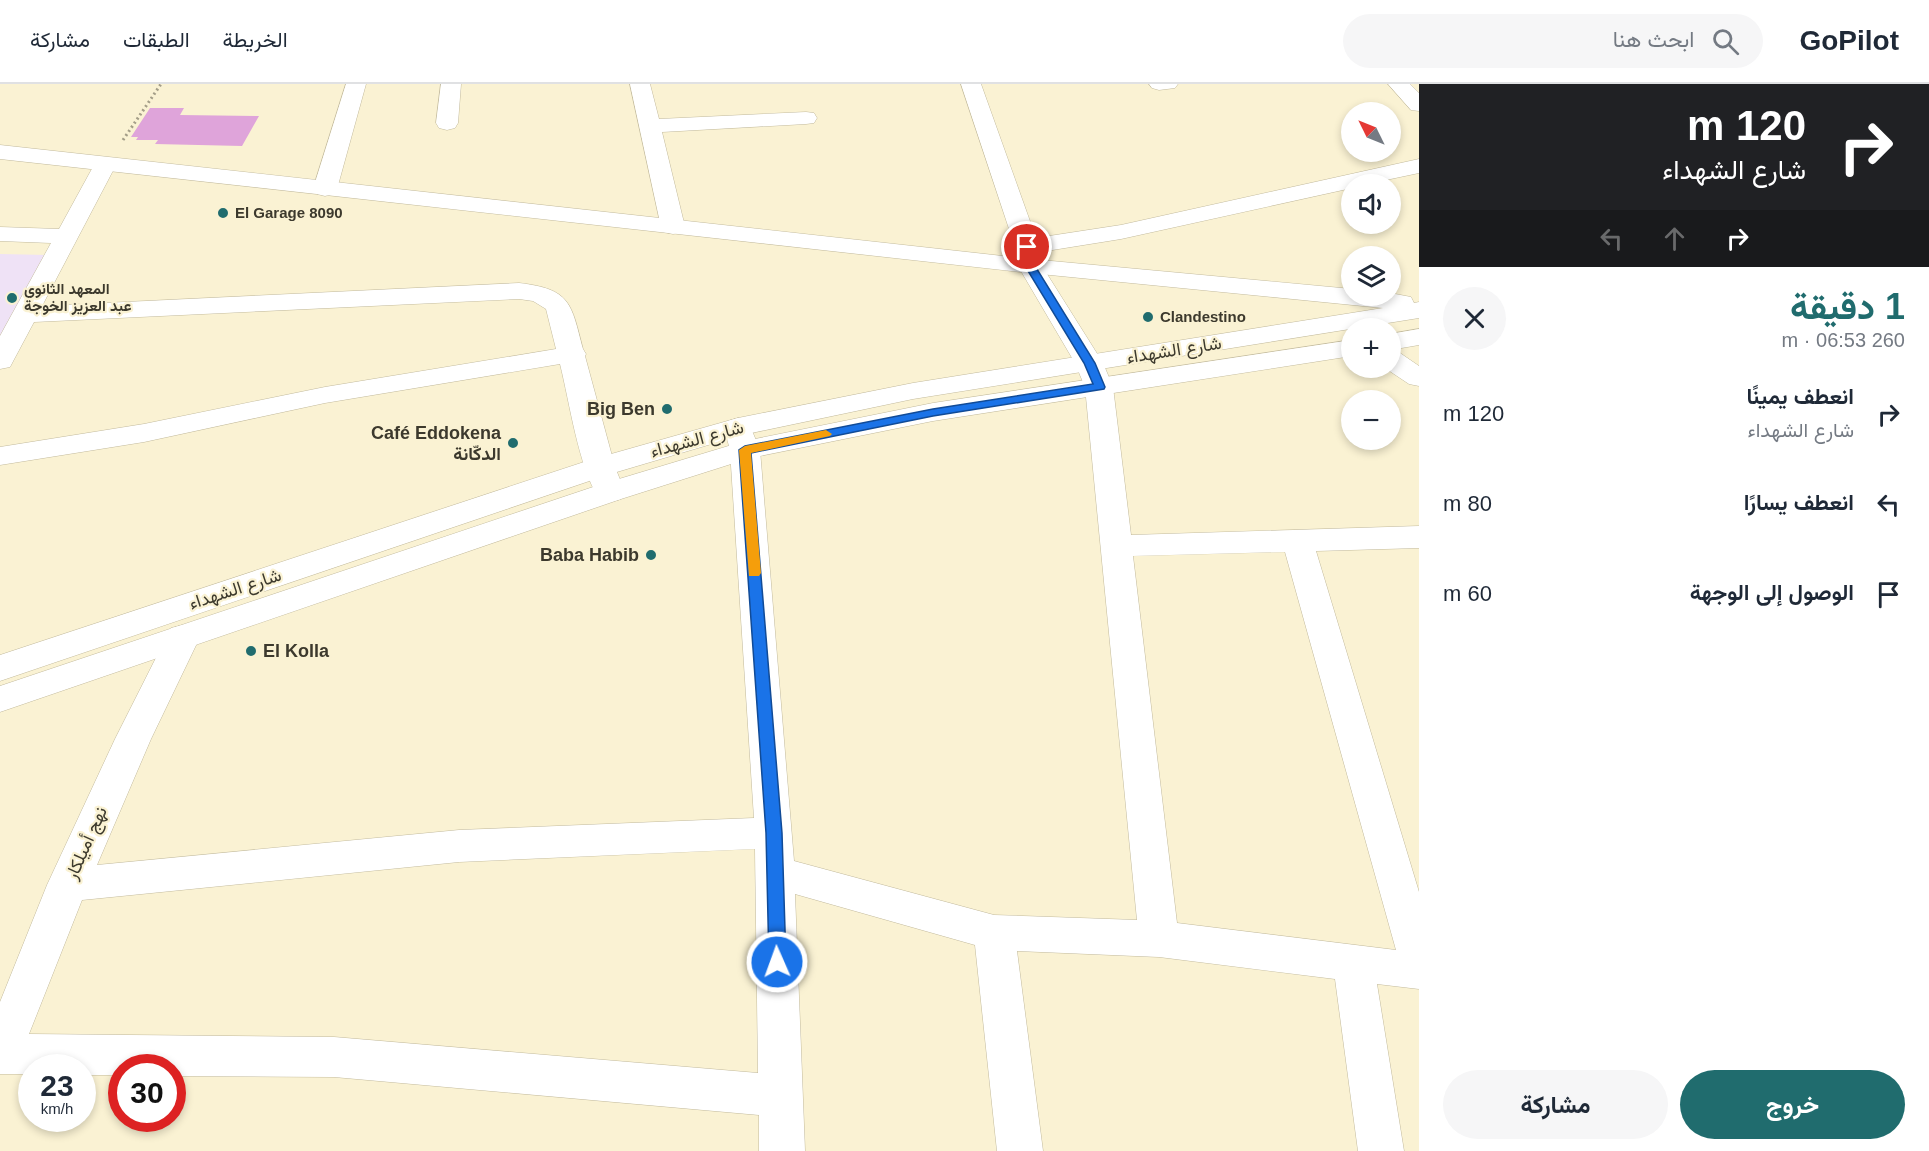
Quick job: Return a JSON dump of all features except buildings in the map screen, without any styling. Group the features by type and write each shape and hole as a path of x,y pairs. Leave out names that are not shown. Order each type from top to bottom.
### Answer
{"street":[{"path":"325,189 356,84"},
{"path":"447,123 451,84"},
{"path":"640,84 673,227"},
{"path":"971,84 1029,256 1094,375 1116,546 1159,939"},
{"path":"1159,84 1168,84"},
{"path":"1398,84 1419,105"},
{"path":"651,126 806,118"},
{"path":"0,152 673,227 1029,256 1419,304"},
{"path":"0,361 105,165"},
{"path":"1029,256 1121,232 1419,166"},
{"path":"0,234 66,236"},
{"path":"26,315 519,291 544,295 553,300 559,308 605,479"},
{"name":"شارع الشهداء","path":"0,668 605,479 741,439 933,412 1015,387 1094,375 1419,310"},
{"path":"1401,340 1419,337"},
{"name":"شارع الشهداء","path":"1094,375 1341,350"},
{"path":"0,456 144,433 325,395 573,354"},
{"path":"1401,366 1419,378"},
{"path":"741,439 774,833 782,1151"},
{"name":"شارع الشهداء","path":"0,699 183,637 605,479"},
{"path":"1116,546 1419,537"},
{"path":"1297,540 1419,960"},
{"name":"نهج أميلكار","path":"0,1054 67,885 142,717 183,637"},
{"path":"67,885 459,846 774,833"},
{"path":"775,872 994,933 1159,939 1419,971"},
{"path":"994,933 1020,1151"},
{"path":"1353,962 1381,1151"},
{"path":"0,1054 334,1057 781,1096"}],"path":[{"path":"105,165 161,84"}],"shaded area":[{"name":"المعهد الثانوي عبد العزيز الخوجة","path":"0,254 48,255 0,341"}],"slow traffic":[{"path":"754,573 745,450 826,434"}],"place":[{"name":"El Garage 8090","path":"223,213"},
{"name":"المعهد الثانوي عبد العزيز الخوجة","path":"12,298"},
{"name":"Clandestino","path":"1148,317"},
{"name":"Big Ben","path":"667,409"},
{"name":"Café Eddokena الدكّانة","path":"513,443"},
{"name":"Baba Habib","path":"651,555"},
{"name":"El Kolla","path":"251,651"}],"route":[{"path":"777,962 774,833 745,450 933,412 1100,387 1089,363 1030,266 1027,247"}]}
